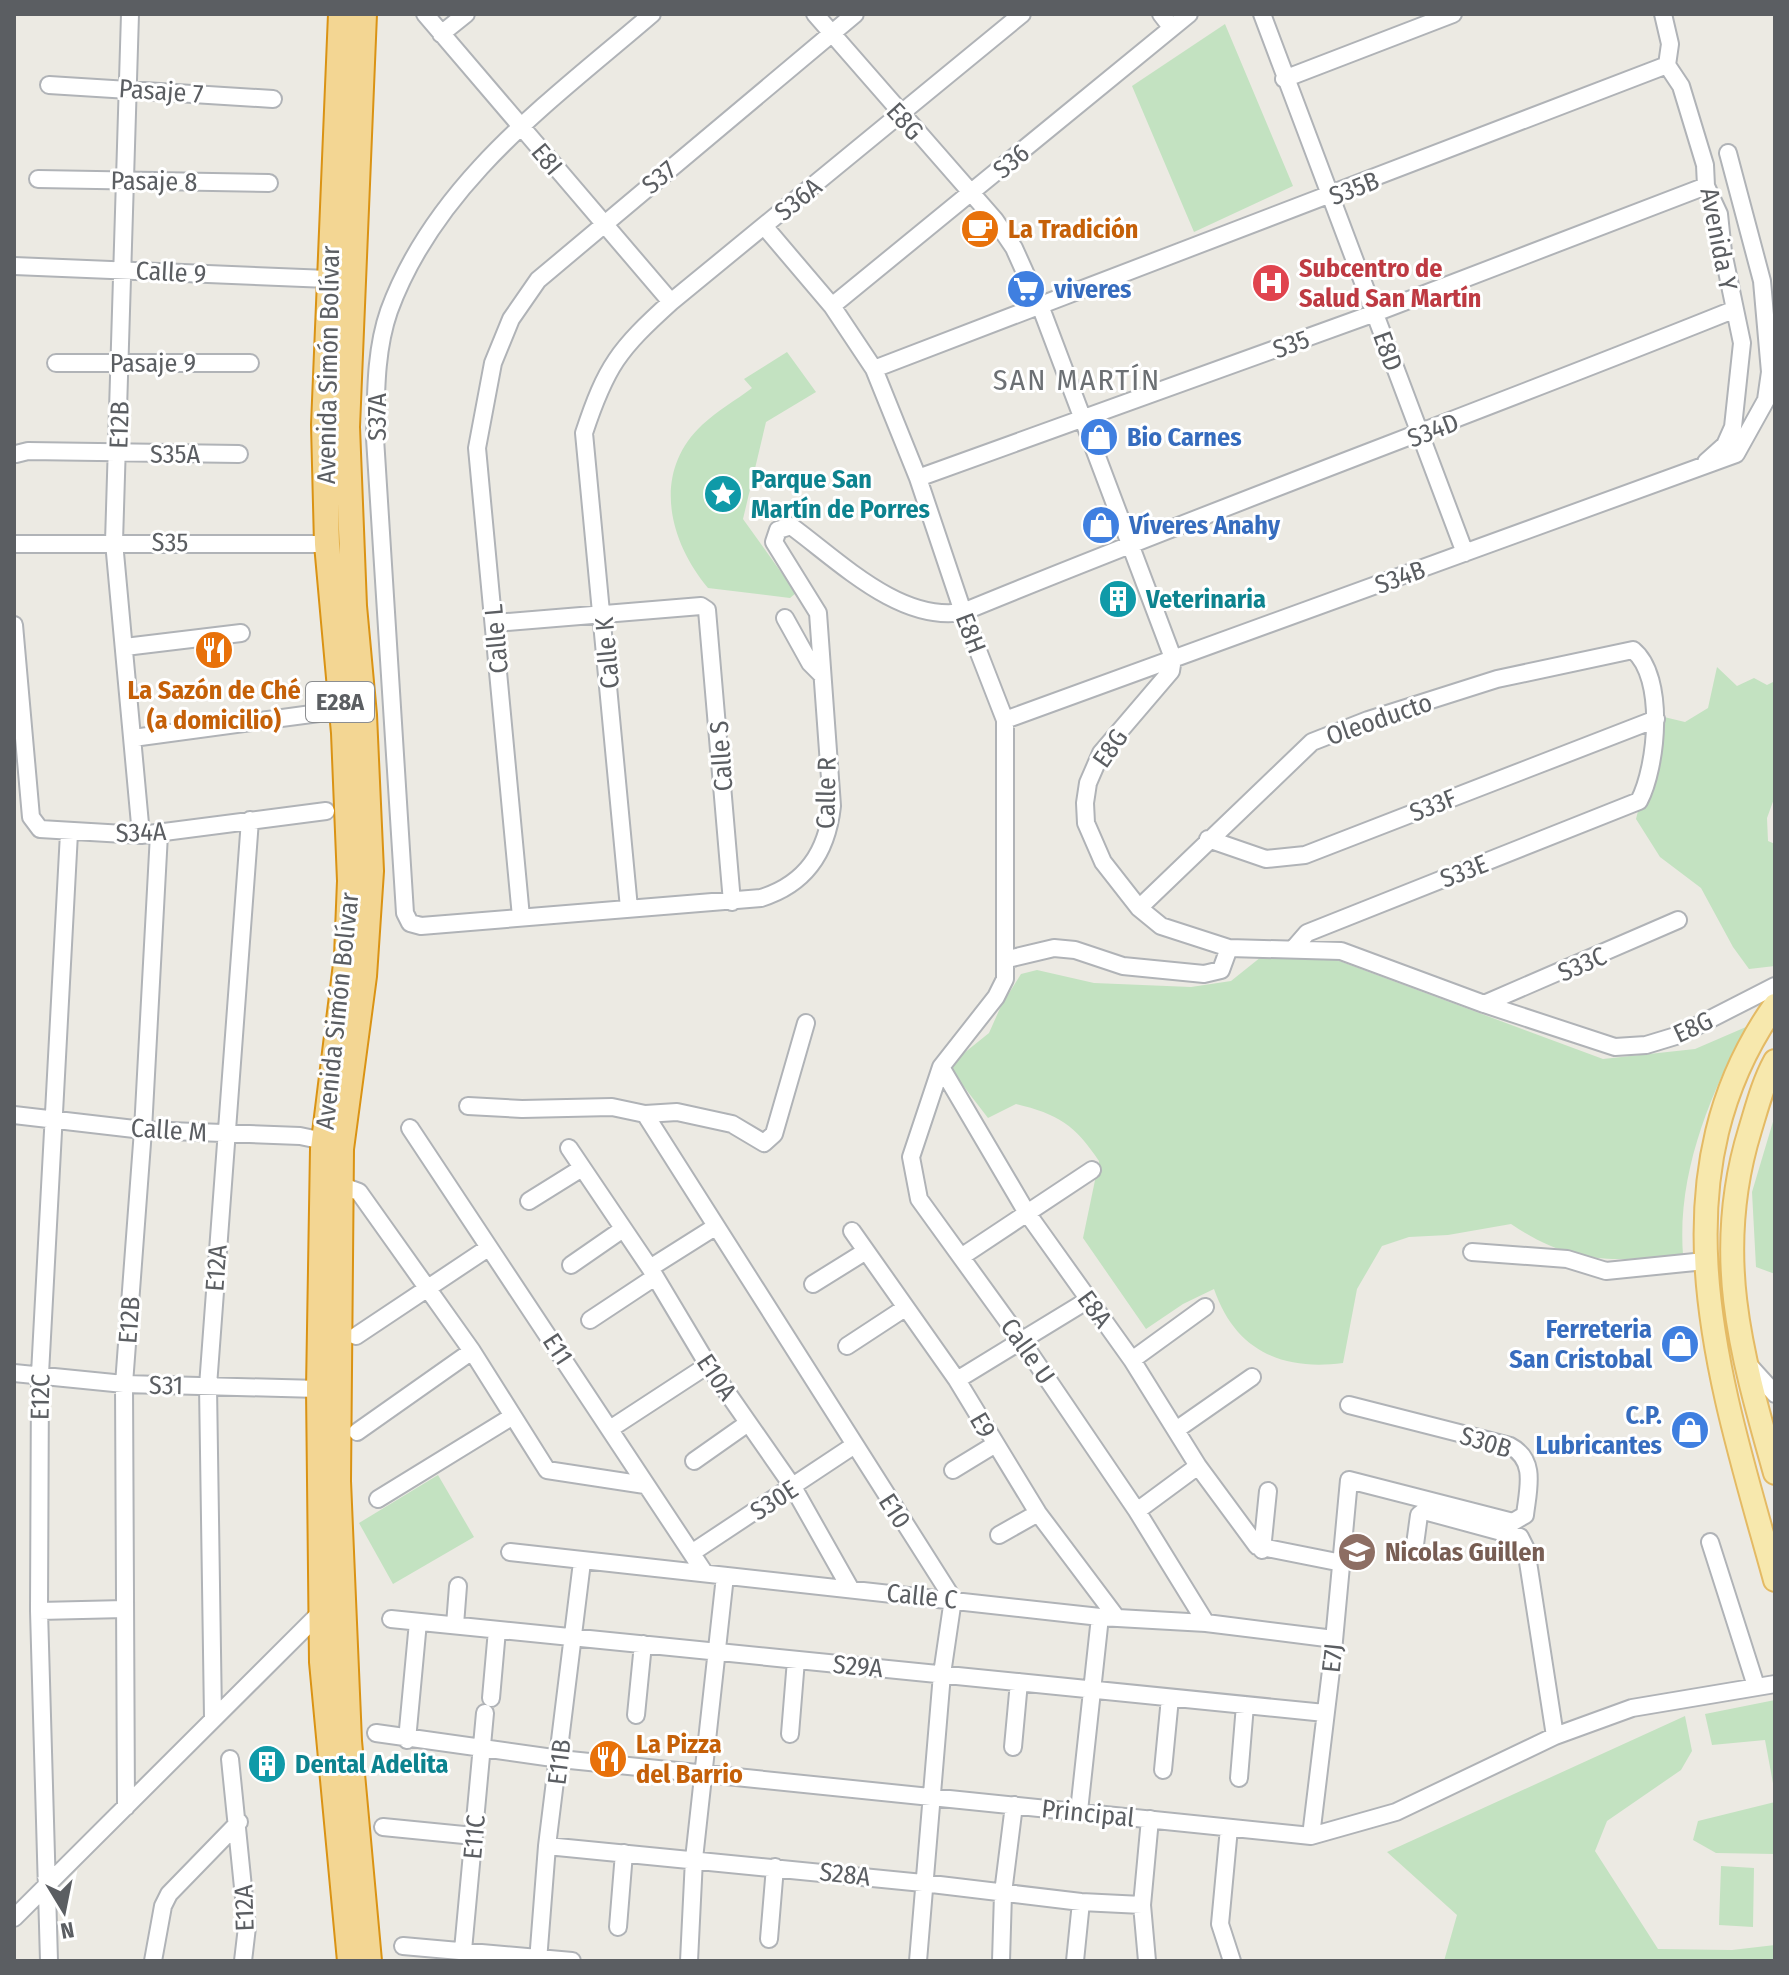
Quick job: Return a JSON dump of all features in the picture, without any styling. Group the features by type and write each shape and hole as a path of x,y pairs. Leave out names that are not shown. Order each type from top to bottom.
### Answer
{"highway":[{"name":"Avenida Simón Bolívar","path":"341,14 324,425 327,544 344,733 350,881 347,956 324,1141 319,1389 322,1662 350,1961"},
{"name":"Avenida Simón Bolívar","path":"364,14 347,427 354,606 364,715 371,871 357,1043 346,1108 340,1185 338,1481 349,1741 369,1961"}],"main road":[{"path":"1775,1005 1739,1067 1713,1146 1705,1195 1705,1261 1721,1383 1775,1580"},
{"path":"1775,1061 1766,1079 1739,1164 1733,1199 1731,1289 1775,1473"}],"street":[{"name":"E12B","path":"130,14 114,542 141,835"},
{"name":"E8I","path":"425,14 671,302"},
{"path":"441,34 466,14"},
{"name":"S37A","path":"410,923 405,913 375,438 377,369 389,313 416,252 461,187 521,127 652,14"},
{"name":"E8G","path":"815,14 899,115 972,194 1014,248 1041,308 1173,658 1171,671 1101,753 1093,768 1085,803 1086,823 1093,843 1139,908 1169,930 1229,948 1294,948 1358,955 1484,1004 1615,1047 1630,1048 1679,1035 1775,986"},
{"name":"S37","path":"493,363 511,319 538,280 855,14"},
{"name":"S36A","path":"595,401 625,344 671,302 1022,14"},
{"name":"S36","path":"832,306 972,194 1166,20 1189,14"},
{"name":"E8D","path":"1262,14 1465,553"},
{"path":"1284,79 1453,14"},
{"name":"Avenida Y","path":"1663,14 1670,44 1667,65 1681,86 1705,165 1706,186 1719,214 1733,310 1742,343 1733,427 1725,445 1706,462"},
{"name":"S35B","path":"874,369 1041,308 1667,65"},
{"name":"Pasaje 7","path":"49,85 273,99"},
{"name":"S34B","path":"1005,720 1706,462 1721,462 1736,454 1766,400 1770,372 1762,281 1728,153"},
{"name":"Pasaje 8","path":"38,179 269,183"},
{"name":"S35","path":"918,478 1083,421 1375,313 1706,186"},
{"name":"E8H","path":"764,226 832,306 874,369 918,478 963,612 1005,720 1008,959 1005,979 996,997 941,1067"},
{"name":"Calle 9","path":"14,266 328,279"},
{"name":"S34D","path":"963,612 1130,543 1419,436 1733,310"},
{"name":"Pasaje 9","path":"56,363 250,363"},
{"name":"Calle L","path":"493,363 477,448 521,917"},
{"name":"Calle K","path":"595,401 584,433 604,614 629,908"},
{"name":"S35A","path":"16,454 28,451 239,454"},
{"name":"Calle R","path":"410,923 421,926 732,902 784,891 814,863 829,835 832,806 818,613 774,542 778,530 785,526 791,526 860,576 920,611 943,615 963,612"},
{"name":"S35","path":"14,544 327,544"},
{"name":"Calle S","path":"604,614 701,606 707,610 732,902"},
{"path":"495,623 604,614"},
{"path":"785,618 810,663 822,675"},
{"name":"S34A","path":"14,625 34,824 40,829 69,833 159,834 326,811"},
{"path":"125,647 241,633"},
{"name":"Oleoducto","path":"1139,908 1312,742 1368,720 1497,679 1633,650 1648,670 1656,719"},
{"path":"133,738 319,713"},
{"name":"S33E","path":"1294,948 1307,933 1639,801 1648,784 1656,719"},
{"name":"S33F","path":"1208,839 1266,859 1305,855 1656,719"},
{"name":"E12A","path":"213,1717 208,1386 224,1134 250,820"},
{"name":"E12C","path":"49,1961 39,1611 40,1374 69,833"},
{"name":"E12B","path":"126,1807 124,1384 143,1130 159,834"},
{"name":"S33C","path":"1484,1004 1598,958 1678,920"},
{"path":"1008,959 1054,948 1075,950 1123,966 1204,974 1221,970 1229,948"},
{"path":"468,1106 612,1107 645,1114 677,1112 732,1124 764,1143 770,1142 806,1023"},
{"name":"E8A","path":"941,1067 1027,1213 1132,1360 1198,1466 1260,1548"},
{"name":"Calle U","path":"941,1067 911,1157 919,1199 1021,1340 1137,1511 1206,1623"},
{"name":"E10","path":"645,1114 953,1599"},
{"name":"Calle M","path":"14,1115 143,1130 300,1136 324,1141"},
{"name":"E11","path":"410,1128 704,1572"},
{"name":"E10A","path":"569,1148 653,1273 708,1365 793,1487 850,1588"},
{"path":"529,1201 582,1168"},
{"path":"961,1257 1092,1170"},
{"path":"340,1185 359,1192 472,1351 547,1470 645,1485"},
{"path":"590,1320 715,1227"},
{"path":"571,1265 623,1229"},
{"name":"E9","path":"852,1231 957,1380 994,1445 1109,1617"},
{"path":"356,1336 488,1248"},
{"path":"813,1284 866,1251"},
{"path":"1472,1252 1567,1259 1606,1271 1705,1261"},
{"path":"957,1380 1088,1300"},
{"path":"1132,1360 1205,1307"},
{"path":"847,1346 905,1308"},
{"path":"357,1432 472,1351"},
{"path":"1747,1362 1775,1394"},
{"path":"610,1429 708,1365"},
{"name":"S31","path":"14,1373 124,1384 319,1389"},
{"path":"1176,1430 1252,1377"},
{"name":"S30B","path":"1349,1405 1510,1446 1522,1452 1529,1481 1525,1515 1513,1522 1349,1480"},
{"path":"378,1499 513,1416"},
{"path":"694,1461 748,1423"},
{"path":"953,1470 994,1445"},
{"name":"S30E","path":"693,1552 853,1446"},
{"path":"1137,1511 1198,1466"},
{"name":"E7J","path":"1311,1836 1349,1480"},
{"path":"1268,1491 1260,1548 1342,1563"},
{"path":"1414,1552 1419,1515 1424,1511 1520,1537 1526,1549 1555,1736"},
{"path":"999,1535 1038,1513"},
{"path":"1710,1542 1756,1686"},
{"name":"Calle C","path":"510,1552 1109,1617 1206,1623 1334,1639"},
{"name":"E11B","path":"538,1959 547,1846 582,1562"},
{"path":"689,1961 694,1859 725,1576"},
{"path":"455,1625 458,1586"},
{"path":"918,1961 942,1674 953,1599"},
{"path":"39,1611 125,1609"},
{"path":"14,1918 322,1611"},
{"path":"1079,1811 1092,1688 1109,1617"},
{"name":"S29A","path":"391,1619 1325,1713"},
{"path":"407,1740 418,1622"},
{"name":"E11C","path":"462,1956 497,1630"},
{"path":"636,1715 643,1644"},
{"path":"790,1734 796,1660"},
{"path":"1013,1747 1019,1682"},
{"name":"Principal","path":"376,1733 407,1740 560,1759 1311,1836 1396,1812 1555,1736 1632,1708 1775,1684"},
{"path":"1163,1770 1170,1698"},
{"path":"1239,1778 1245,1705"},
{"name":"E12A","path":"230,1759 239,1822 247,1927 243,1961"},
{"path":"1001,1961 1003,1893 1014,1805"},
{"path":"1147,1961 1142,1905 1150,1819"},
{"path":"153,1961 163,1906 169,1894 239,1822"},
{"path":"383,1827 474,1836"},
{"path":"1229,1828 1220,1924 1232,1961"},
{"name":"S28A","path":"547,1846 775,1867 1081,1902 1142,1905"},
{"path":"618,1927 624,1853"},
{"path":"769,1939 775,1867"},
{"path":"1075,1961 1081,1902"},
{"path":"403,1946 462,1956 572,1961"}],"green space":[{"path":"1225,24 1293,186 1194,232 1132,86"},
{"path":"787,352 816,392 766,422 743,519 796,593 790,598 708,588 683,549 675,528 671,485 676,464 686,444 702,425 752,388 744,379"},
{"path":"1717,667 1737,686 1754,678 1767,685 1775,681 1775,796 1767,818 1768,841 1775,844 1775,966 1749,969 1733,947 1701,888 1660,857 1636,819 1653,751 1661,749 1664,717 1685,722 1708,708"},
{"path":"1261,957 1334,959 1603,1059 1695,1049 1746,1027 1698,1137 1685,1195 1683,1255 1594,1258 1554,1247 1511,1224 1448,1235 1409,1237 1382,1246 1357,1289 1343,1363 1300,1363 1263,1352 1234,1327 1214,1289 1183,1304 1146,1329 1083,1238 1099,1161 1082,1138 1054,1117 1016,1104 988,1118 948,1066 989,1033 1021,974 1037,970 1094,983 1191,987 1231,981"},
{"path":"1775,1115 1775,1274 1756,1267 1752,1192"},
{"path":"438,1475 474,1537 393,1584 359,1523"},
{"path":"1775,1700 1775,1794 1765,1740 1712,1745 1705,1714"},
{"path":"1685,1716 1692,1751 1681,1770 1607,1821 1595,1851 1658,1949 1732,1950 1775,1945 1775,1961 1444,1961 1457,1915 1387,1852"},
{"path":"1775,1802 1775,1854 1716,1853 1693,1840 1698,1821"},
{"path":"1721,1866 1754,1868 1753,1927 1719,1925"}],"place":[{"name":"La Tradición","path":"980,229"},
{"name":"Subcentro de Salud San Martín","path":"1271,283"},
{"name":"viveres","path":"1026,289"},
{"name":"Bio Carnes","path":"1099,437"},
{"name":"Parque San Martín de Porres","path":"723,494"},
{"name":"Víveres Anahy","path":"1101,525"},
{"name":"Veterinaria","path":"1118,599"},
{"name":"La Sazón de Ché (a domicilio)","path":"214,650"},
{"name":"Ferreteria San Cristobal","path":"1680,1344"},
{"name":"C.P. Lubricantes","path":"1690,1430"},
{"name":"Nicolas Guillen","path":"1357,1552"},
{"name":"La Pizza del Barrio","path":"608,1759"},
{"name":"Dental Adelita","path":"267,1764"}],"district":[{"name":"SAN MARTÍN","path":"1077,380"}]}
